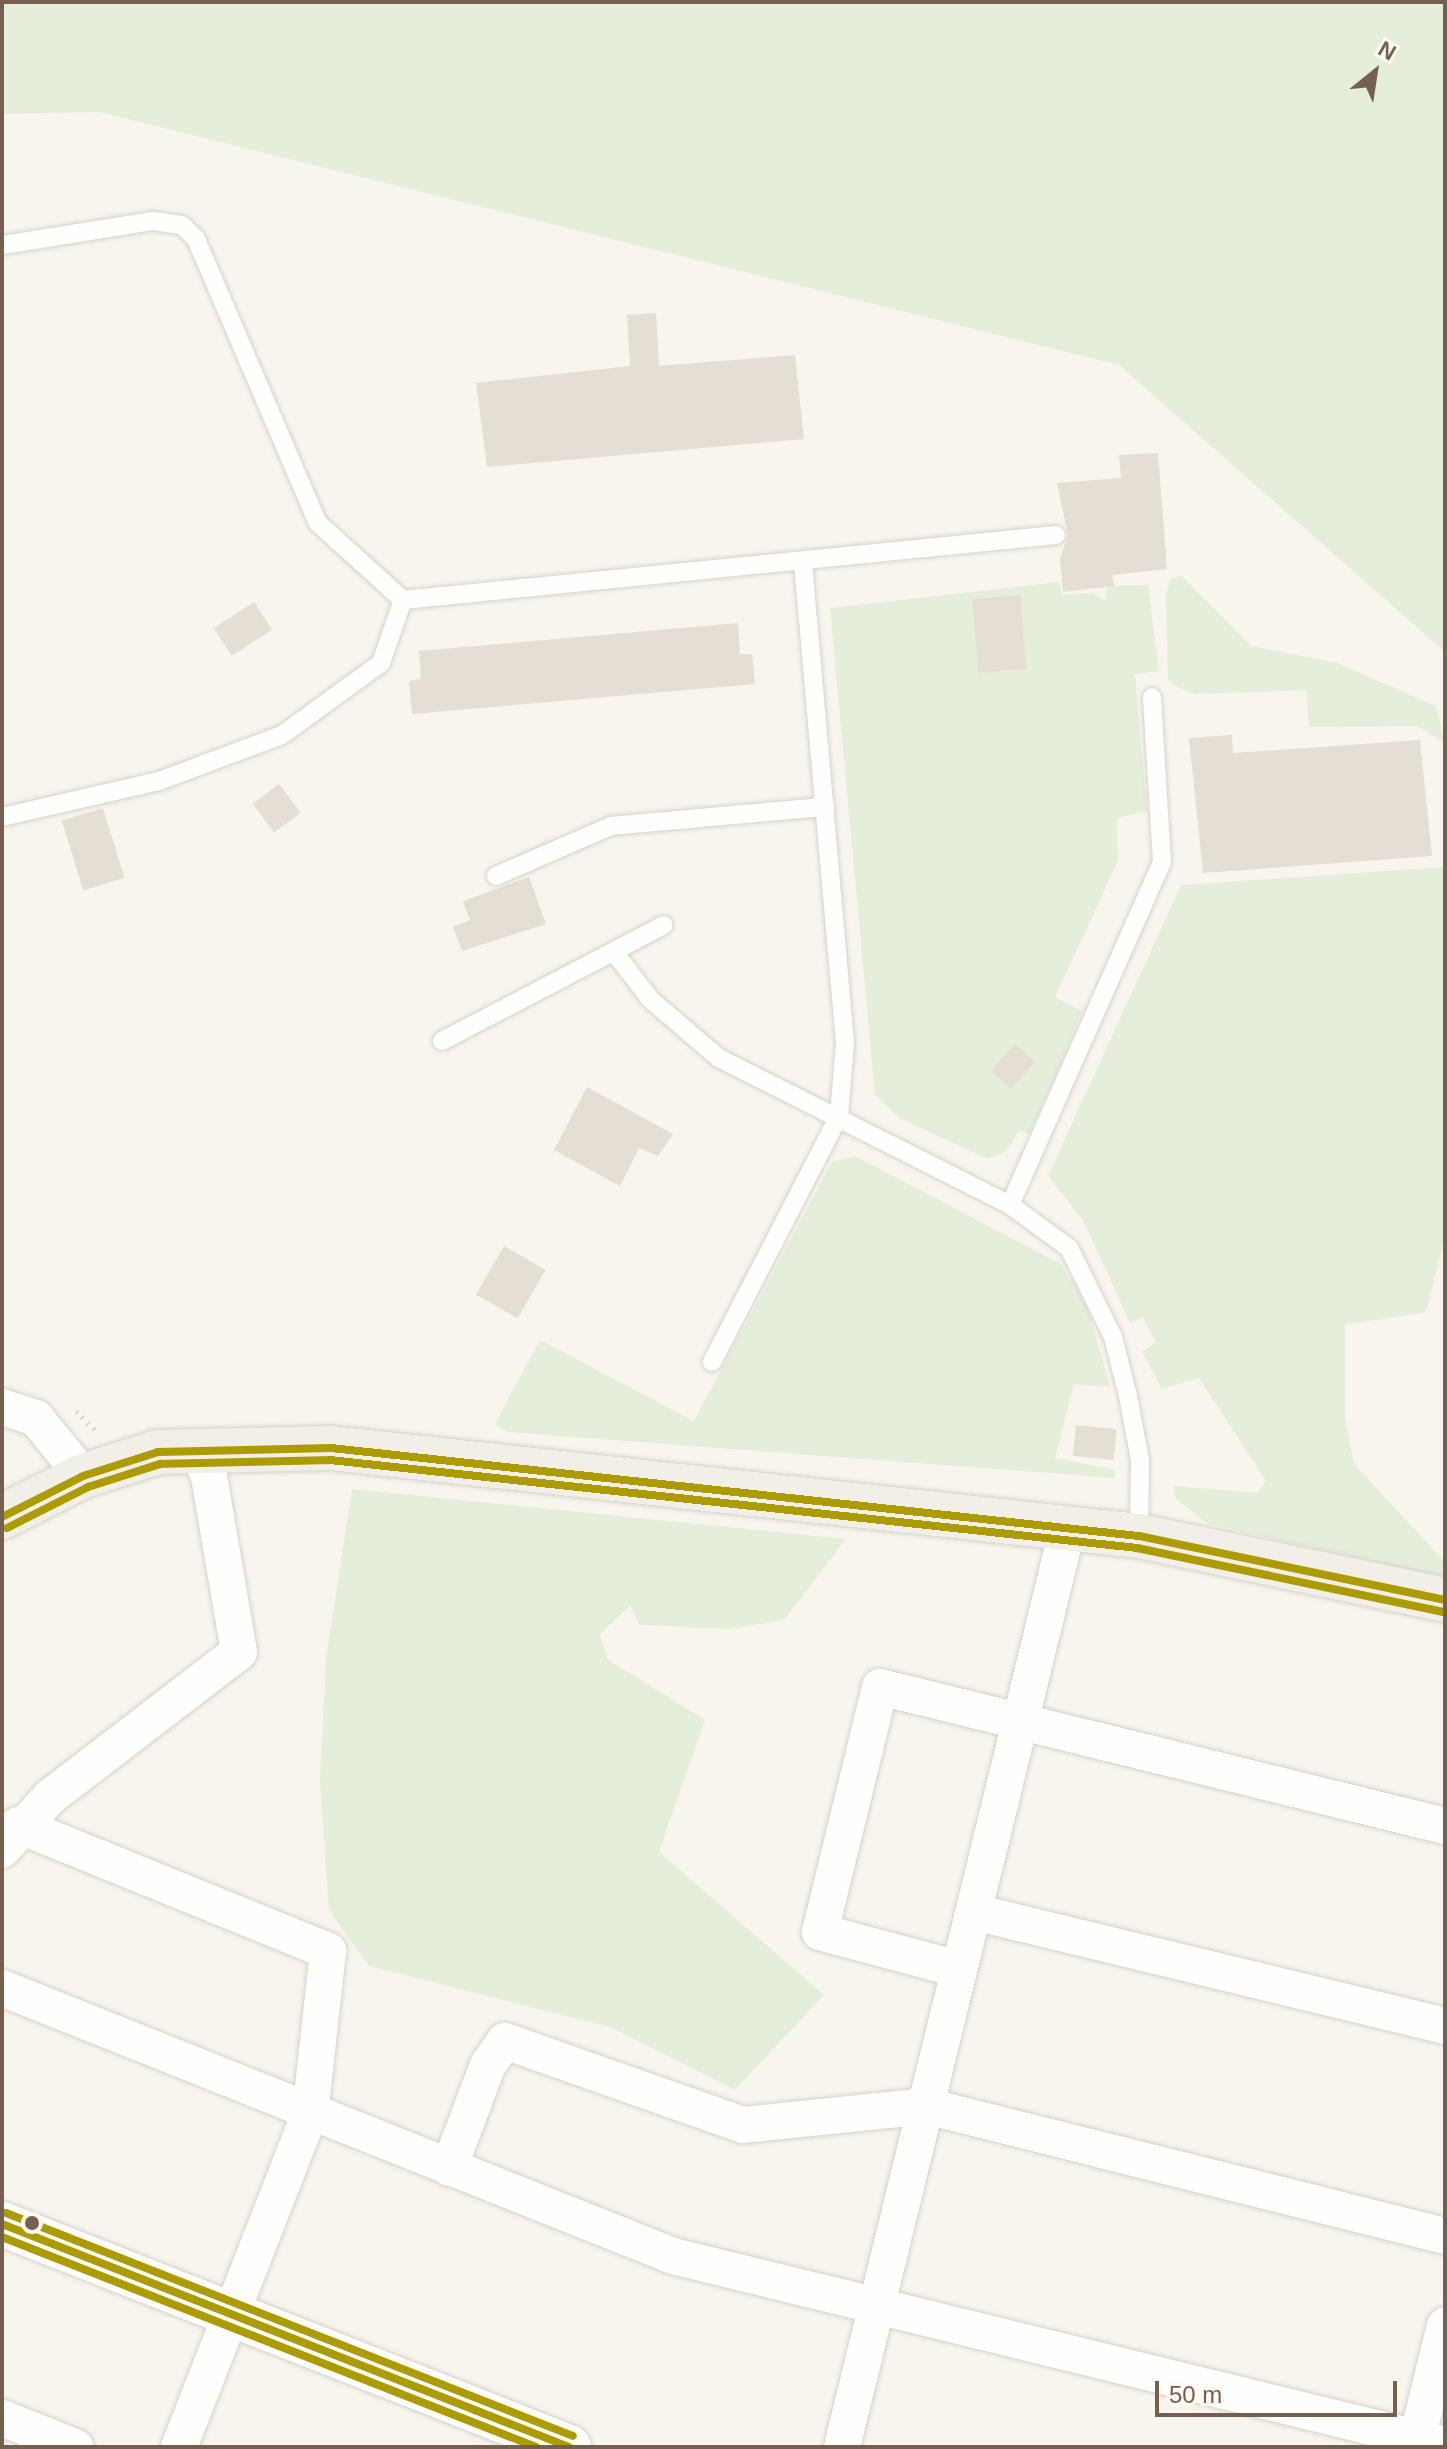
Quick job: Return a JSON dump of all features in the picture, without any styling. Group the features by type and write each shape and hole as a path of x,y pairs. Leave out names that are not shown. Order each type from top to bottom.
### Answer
{"main road":[{"path":"2,1517 83,1476 197,1447 331,1448 1139,1536 1445,1600"}],"street":[{"path":"2,1407 36,1418 83,1476"},
{"path":"10,1837 239,1652 209,1477 197,1447"},
{"path":"842,2447 958,1969 1025,1724 1068,1527"},
{"path":"958,1969 820,1932 880,1687 1445,1826"},
{"path":"10,1837 328,1951 310,2113 179,2447"},
{"path":"974,1912 1445,2026"},
{"path":"2,1988 673,2256 877,2304 1426,2444 1445,2326"},
{"path":"449,2168 488,2065 505,2041 743,2125 926,2106 1445,2236"},
{"path":"2,2224 569,2447"},
{"path":"2,2418 75,2447"}],"lane":[{"path":"3,245 153,221 182,225 196,239 318,523 403,600 803,563 1056,535"},
{"path":"712,1362 839,1116 845,1043 803,563"},
{"path":"2,817 159,781 282,735 381,663 403,600"},
{"path":"1010,1205 1162,862 1152,697"},
{"path":"496,876 611,826 825,807"},
{"path":"442,1041 664,925"},
{"path":"614,952 686,1034 719,1058 1010,1205 1069,1248 1113,1337 1140,1460 1139,1536"}],"green space":[{"path":"2,2 1445,2 1445,652 1119,365 100,112 2,114"},
{"path":"1182,576 1251,646 1337,663 1436,706 1445,744 1417,726 1309,727 1306,690 1195,694 1177,687 1168,679 1166,595 1171,578"},
{"path":"1059,582 1062,595 1092,593 1106,601 1106,586 1148,585 1159,671 1135,674 1147,811 1117,818 1118,861 1055,997 1082,1011 1029,1134 1019,1131 1006,1151 988,1159 899,1118 875,1095 830,608"},
{"path":"1445,867 1445,1236 1426,1312 1345,1325 1345,1419 1354,1464 1445,1562 1445,1578 1208,1524 1176,1499 1173,1486 1257,1493 1266,1481 1199,1378 1162,1389 1142,1352 1156,1342 1143,1317 1130,1323 1084,1222 1048,1176 1181,885"},
{"path":"855,1156 1061,1264 1087,1305 1110,1387 1074,1384 1055,1458 1115,1470 1115,1478 507,1432 495,1424 540,1340 694,1421 832,1162"},
{"path":"352,1489 846,1539 784,1620 730,1629 639,1625 630,1606 600,1634 607,1659 705,1720 659,1852 824,1995 735,2090 610,2027 369,1966 329,1910 320,1781 326,1659"}],"building":[{"path":"656,313 659,366 795,355 804,439 487,467 476,383 630,366 627,315"},
{"path":"1158,453 1167,569 1112,575 1114,586 1063,592 1060,558 1068,535 1057,483 1121,478 1119,455"},
{"path":"1020,595 1026,669 979,673 972,599"},
{"path":"254,602 272,630 232,656 214,628"},
{"path":"738,623 740,654 752,654 755,684 412,714 409,681 421,679 419,651"},
{"path":"1232,735 1233,753 1420,740 1432,856 1203,873 1189,738"},
{"path":"279,784 301,813 274,833 253,804"},
{"path":"103,808 124,878 83,890 62,821"},
{"path":"529,877 546,924 462,951 453,927 470,920 463,901"},
{"path":"1015,1044 1035,1062 1011,1089 991,1071"},
{"path":"587,1087 673,1134 658,1156 639,1148 620,1186 554,1150"},
{"path":"504,1246 546,1270 518,1318 476,1294"},
{"path":"1076,1425 1117,1429 1114,1460 1073,1456"}],"transit line":[{"path":"2,1517 83,1476 158,1452 331,1448 1139,1536 1445,1600"},
{"path":"7,1528 88,1487 160,1464 330,1460 1137,1548 1443,1612"},
{"path":"6,2213 573,2436"},
{"path":"2,2224 569,2447"},
{"path":"2,2237 536,2447"}]}
